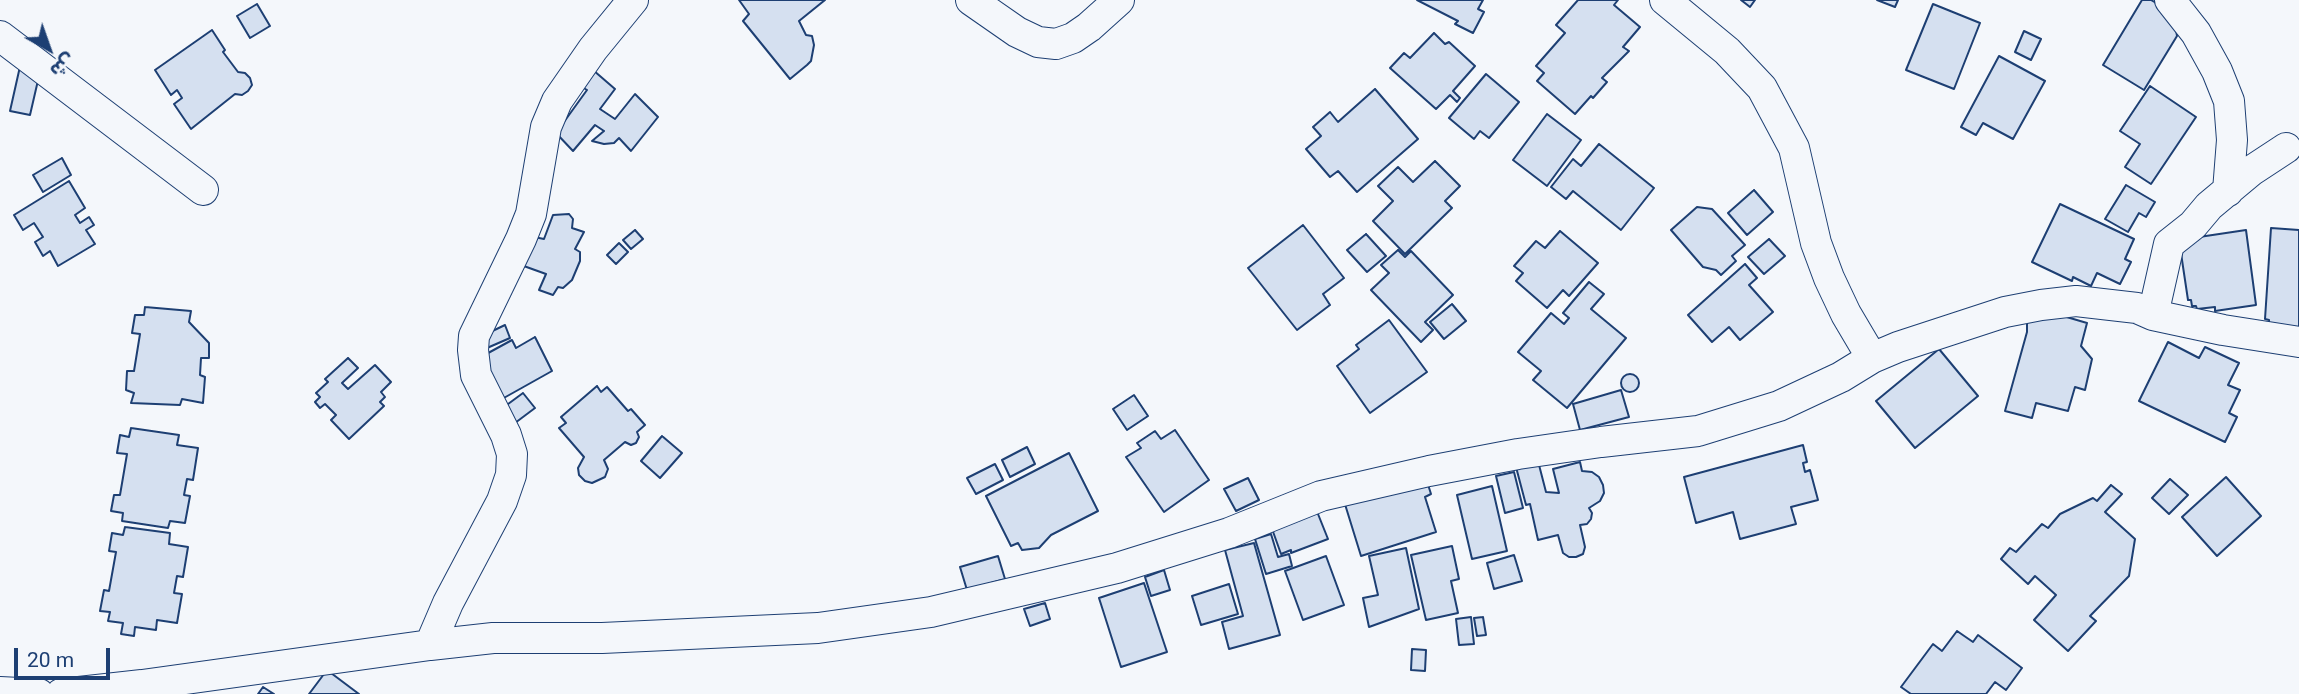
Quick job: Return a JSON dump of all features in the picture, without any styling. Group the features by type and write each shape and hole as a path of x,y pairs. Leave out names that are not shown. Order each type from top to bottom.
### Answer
{"street":[{"path":"430,645 448,603 502,501 511,475 512,454 506,435 476,375 474,336 522,239 531,214 545,127 557,101 593,49 633,0"},
{"path":"971,0 1017,32 1038,41 1056,44 1073,38 1089,27 1119,0"},
{"path":"1665,0 1727,51 1762,88 1794,148 1816,243 1829,278 1872,358"},
{"path":"2170,0 2196,33 2217,71 2229,101 2232,141 2228,191"},
{"path":"0,36 203,190"},
{"path":"2153,315 2169,244 2251,171 2286,148"},
{"path":"61,694 493,638 602,638 818,628 931,612 1117,568 1229,533 1321,496 1518,454 1698,431 1779,406 1841,377 1872,358 1993,316 2041,305 2076,301 2137,308 2153,315 2223,330 2299,341"},
{"path":"0,692 39,694"}],"building":[{"path":"739,0 825,0 799,21 806,35 812,36 814,45 811,61 790,79 743,21 749,14"},
{"path":"1417,0 1483,0 1478,9 1484,12 1473,33 1455,24 1458,21"},
{"path":"1578,0 1618,0 1614,5 1640,27 1623,47 1629,51 1602,78 1607,82 1575,114 1537,81 1544,73 1536,66 1565,33 1556,25"},
{"path":"1741,0 1755,0 1750,7"},
{"path":"1877,0 1898,0 1895,7"},
{"path":"2142,0 2151,0 2168,10 2175,23 2177,36 2144,90 2103,65"},
{"path":"257,4 270,26 250,38 237,16"},
{"path":"1933,4 1980,23 1954,89 1906,70"},
{"path":"212,30 225,50 223,52 238,72 245,73 250,78 252,85 242,95 235,94 191,129 174,104 182,98 177,90 171,95 155,70"},
{"path":"2024,31 2041,39 2031,60 2015,52"},
{"path":"1434,33 1445,44 1449,42 1475,66 1453,91 1460,98 1457,102 1450,95 1436,109 1390,68 1404,53 1410,58"},
{"path":"1999,56 2045,81 2013,139 1983,123 1976,135 1961,127"},
{"path":"21,62 39,76 30,115 10,111"},
{"path":"593,70 615,89 600,109 615,119 635,94 658,117 631,151 619,138 614,143 592,141 604,131 595,125 573,151 556,133 587,90 577,84"},
{"path":"1486,74 1519,102 1489,138 1480,131 1474,139 1449,118"},
{"path":"2150,86 2196,117 2151,184 2125,167 2140,144 2120,131"},
{"path":"1375,89 1418,139 1357,192 1338,171 1330,177 1306,149 1321,136 1313,127 1330,112 1338,122"},
{"path":"1547,114 1581,140 1547,186 1513,160"},
{"path":"1599,144 1654,188 1621,230 1573,191 1566,199 1551,187 1573,159 1581,166"},
{"path":"62,158 71,175 43,192 33,175"},
{"path":"1435,161 1460,186 1445,201 1452,208 1405,254 1373,221 1393,201 1378,186 1398,167 1413,182"},
{"path":"69,181 85,208 75,215 80,223 89,217 94,225 86,230 95,244 58,266 50,251 43,256 35,242 43,237 34,223 23,230 14,215"},
{"path":"2126,185 2155,202 2146,217 2139,213 2128,232 2105,219"},
{"path":"1754,190 1773,212 1747,235 1728,213"},
{"path":"2060,204 2134,239 2125,259 2131,262 2120,284 2097,273 2091,286 2073,277 2072,281 2032,262"},
{"path":"1697,207 1712,209 1745,245 1732,256 1736,261 1721,275 1716,270 1703,267 1671,230"},
{"path":"569,214 573,219 572,228 584,232 575,249 580,252 580,261 572,280 563,288 558,287 553,295 539,290 546,274 521,265 534,237 544,239 553,215"},
{"path":"1303,225 1344,278 1323,294 1330,305 1297,330 1248,268"},
{"path":"2271,228 2299,230 2299,331 2269,328 2269,320 2265,319"},
{"path":"635,230 643,239 631,249 623,240"},
{"path":"2246,230 2256,305 2215,311 2215,307 2197,309 2192,306 2191,300 2188,300 2179,240"},
{"path":"1560,231 1598,263 1569,296 1563,290 1547,308 1516,281 1523,273 1514,266 1536,241 1545,248"},
{"path":"1366,234 1386,256 1367,272 1347,250"},
{"path":"1769,239 1785,256 1764,274 1748,257"},
{"path":"619,243 628,252 616,264 607,255"},
{"path":"1398,250 1405,257 1411,251 1453,295 1425,322 1433,330 1421,342 1371,290 1389,273 1381,265"},
{"path":"1745,264 1757,278 1749,285 1773,312 1740,340 1729,327 1712,342 1688,315"},
{"path":"1589,282 1604,294 1591,309 1626,338 1567,408 1533,380 1541,371 1518,352 1551,313 1564,324 1569,318 1563,313"},
{"path":"1452,304 1466,321 1444,339 1430,322"},
{"path":"145,307 191,311 189,322 209,343 209,358 201,358 200,375 205,377 203,403 182,399 180,405 131,403 134,393 126,390 127,371 134,371 140,334 132,333 135,315 144,315"},
{"path":"2053,313 2087,323 2081,346 2092,359 2085,390 2075,387 2068,411 2036,403 2032,418 2005,411 2027,332 2027,322"},
{"path":"1389,320 1427,372 1370,413 1337,366 1359,349 1356,345"},
{"path":"505,325 510,338 487,348 482,336"},
{"path":"535,337 552,371 502,399 479,358 512,340 516,348"},
{"path":"2168,342 2199,358 2205,347 2239,363 2228,385 2240,390 2229,413 2237,417 2225,442 2139,401"},
{"path":"1939,349 1978,396 1915,448 1876,401"},
{"path":"348,358 358,368 342,383 348,389 375,365 391,382 381,392 385,397 380,402 384,406 349,439 331,420 336,415 325,404 320,408 315,402 320,397 316,393 328,382 325,379"},
{"path":"1630,374 1636,377 1639,383 1636,389 1630,392 1624,389 1621,383 1624,377"},
{"path":"597,386 601,392 607,387 628,411 631,409 645,425 637,432 639,437 636,443 631,445 625,442 604,460 608,469 605,477 592,483 579,475 578,468 584,457 559,428 566,423 561,417"},
{"path":"1621,390 1629,417 1580,430 1573,404"},
{"path":"523,393 535,408 515,423 504,407"},
{"path":"1134,395 1148,416 1127,430 1113,409"},
{"path":"131,428 179,435 177,445 198,448 193,480 187,479 184,495 190,496 185,523 170,521 168,528 122,521 123,513 111,511 114,495 120,495 127,454 117,453 120,435 129,437"},
{"path":"1175,430 1209,480 1164,512 1126,457 1141,448 1137,443 1155,431 1161,439"},
{"path":"662,436 682,453 660,478 641,461"},
{"path":"1803,445 1807,462 1803,463 1805,472 1810,470 1818,500 1791,507 1796,524 1740,539 1733,512 1696,523 1684,477"},
{"path":"1027,447 1035,464 1010,477 1002,460"},
{"path":"1069,453 1098,511 1051,535 1039,548 1022,550 1018,543 1011,546 986,496"},
{"path":"1538,461 1546,492 1559,493 1553,469 1580,462 1582,471 1592,472 1599,477 1603,485 1604,493 1600,501 1589,508 1591,519 1587,524 1580,525 1585,547 1583,554 1569,557 1563,553 1558,535 1538,540 1530,504 1526,505 1516,467"},
{"path":"995,464 1003,480 976,494 967,478"},
{"path":"1514,472 1523,508 1505,513 1496,476"},
{"path":"1425,475 1431,494 1425,497 1436,532 1361,556 1344,501"},
{"path":"2226,477 2261,516 2217,556 2182,517"},
{"path":"1248,478 1259,500 1236,511 1224,489"},
{"path":"2170,479 2188,495 2169,514 2152,498"},
{"path":"2111,485 2122,494 2105,512 2135,539 2129,576 2090,616 2096,621 2068,651 2034,620 2056,595 2035,576 2028,584 2001,559 2010,548 2016,552 2042,524 2048,528 2060,514 2093,498 2097,501"},
{"path":"1492,486 1507,551 1472,559 1457,495"},
{"path":"1316,509 1328,539 1281,554 1271,526"},
{"path":"125,527 170,533 169,544 188,547 183,577 177,576 174,593 182,594 177,623 157,620 156,630 135,627 134,636 121,634 123,623 108,621 110,612 100,611 104,590 109,591 116,552 109,551 112,533 123,535"},
{"path":"1271,534 1278,557 1289,554 1292,566 1266,574 1255,539"},
{"path":"1254,543 1280,635 1229,649 1222,622 1243,616 1225,550"},
{"path":"1452,546 1459,579 1451,581 1458,613 1426,620 1411,555"},
{"path":"1406,548 1419,609 1369,627 1363,598 1378,595 1369,556"},
{"path":"1514,555 1522,581 1494,589 1487,563"},
{"path":"998,556 1005,579 967,590 960,567"},
{"path":"1326,556 1344,605 1303,620 1285,571"},
{"path":"1164,570 1170,590 1151,596 1145,577"},
{"path":"1144,583 1167,652 1121,667 1099,598"},
{"path":"1229,584 1238,614 1201,625 1192,596"},
{"path":"1045,603 1050,619 1030,626 1024,609"},
{"path":"1471,617 1474,644 1459,645 1456,619"},
{"path":"1483,617 1486,635 1477,636 1474,618"},
{"path":"1957,631 1973,642 1978,635 2022,668 2006,690 1995,682 1986,694 1911,694 1901,687 1933,644 1942,651"},
{"path":"1412,649 1426,650 1425,671 1411,670"},
{"path":"327,670 359,694 309,694"},
{"path":"263,687 274,694 258,694"}]}
